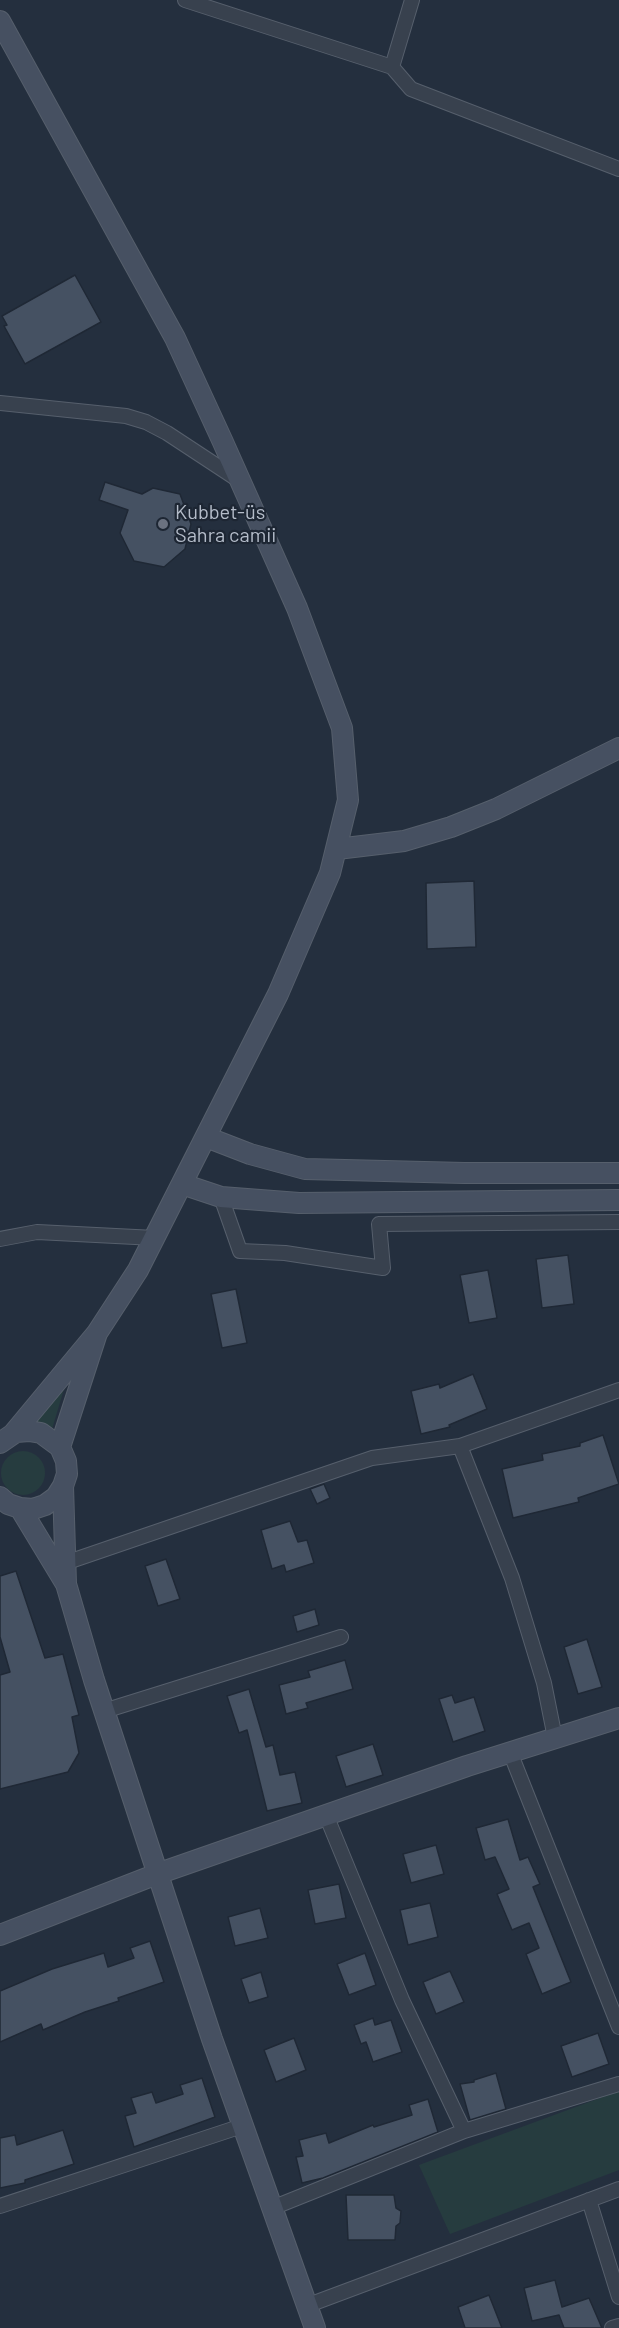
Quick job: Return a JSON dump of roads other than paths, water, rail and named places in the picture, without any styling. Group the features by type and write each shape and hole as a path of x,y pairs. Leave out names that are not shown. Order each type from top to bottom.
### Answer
{"main road":[{"path":"0,21 176,339 240,480 297,608 342,728 348,800 330,873 278,994 138,1270 97,1333 3,1440"},
{"path":"337,849 404,841 451,827 496,809 619,748"},
{"path":"206,1137 250,1154 305,1169 464,1173 619,1173"},
{"path":"182,1184 220,1197 298,1203 619,1200"},
{"path":"60,1447 97,1333"},
{"path":"0,1498 20,1508 33,1509 45,1505 56,1497 67,1474 66,1461 60,1447 41,1433 28,1431 3,1440"},
{"path":"63,1486 66,1584 104,1711 242,2126 315,2328"},
{"path":"20,1508 66,1584"},
{"path":"0,1935 157,1874 510,1752 619,1718"}],"street":[{"path":"185,0 392,67 411,88 619,169"},
{"path":"392,67 412,0"},
{"path":"0,403 126,416 146,422 240,480"},
{"path":"220,1197 240,1251 285,1253 383,1268 379,1224 619,1222"},
{"path":"0,1239 37,1232 155,1238"},
{"path":"65,1563 372,1458 460,1446 619,1390"},
{"path":"460,1446 512,1578 544,1683 555,1738"},
{"path":"104,1711 341,1637"},
{"path":"510,1752 619,2027"},
{"path":"326,1815 402,2000 464,2131"},
{"path":"272,2208 464,2131 619,2084"},
{"path":"0,2206 242,2126"},
{"path":"306,2306 619,2189"},
{"path":"590,2200 619,2297"},
{"path":"612,2328 619,2326"}],"place":[{"name":"Kubbet-üs Sahra camii","path":"163,524"}]}
